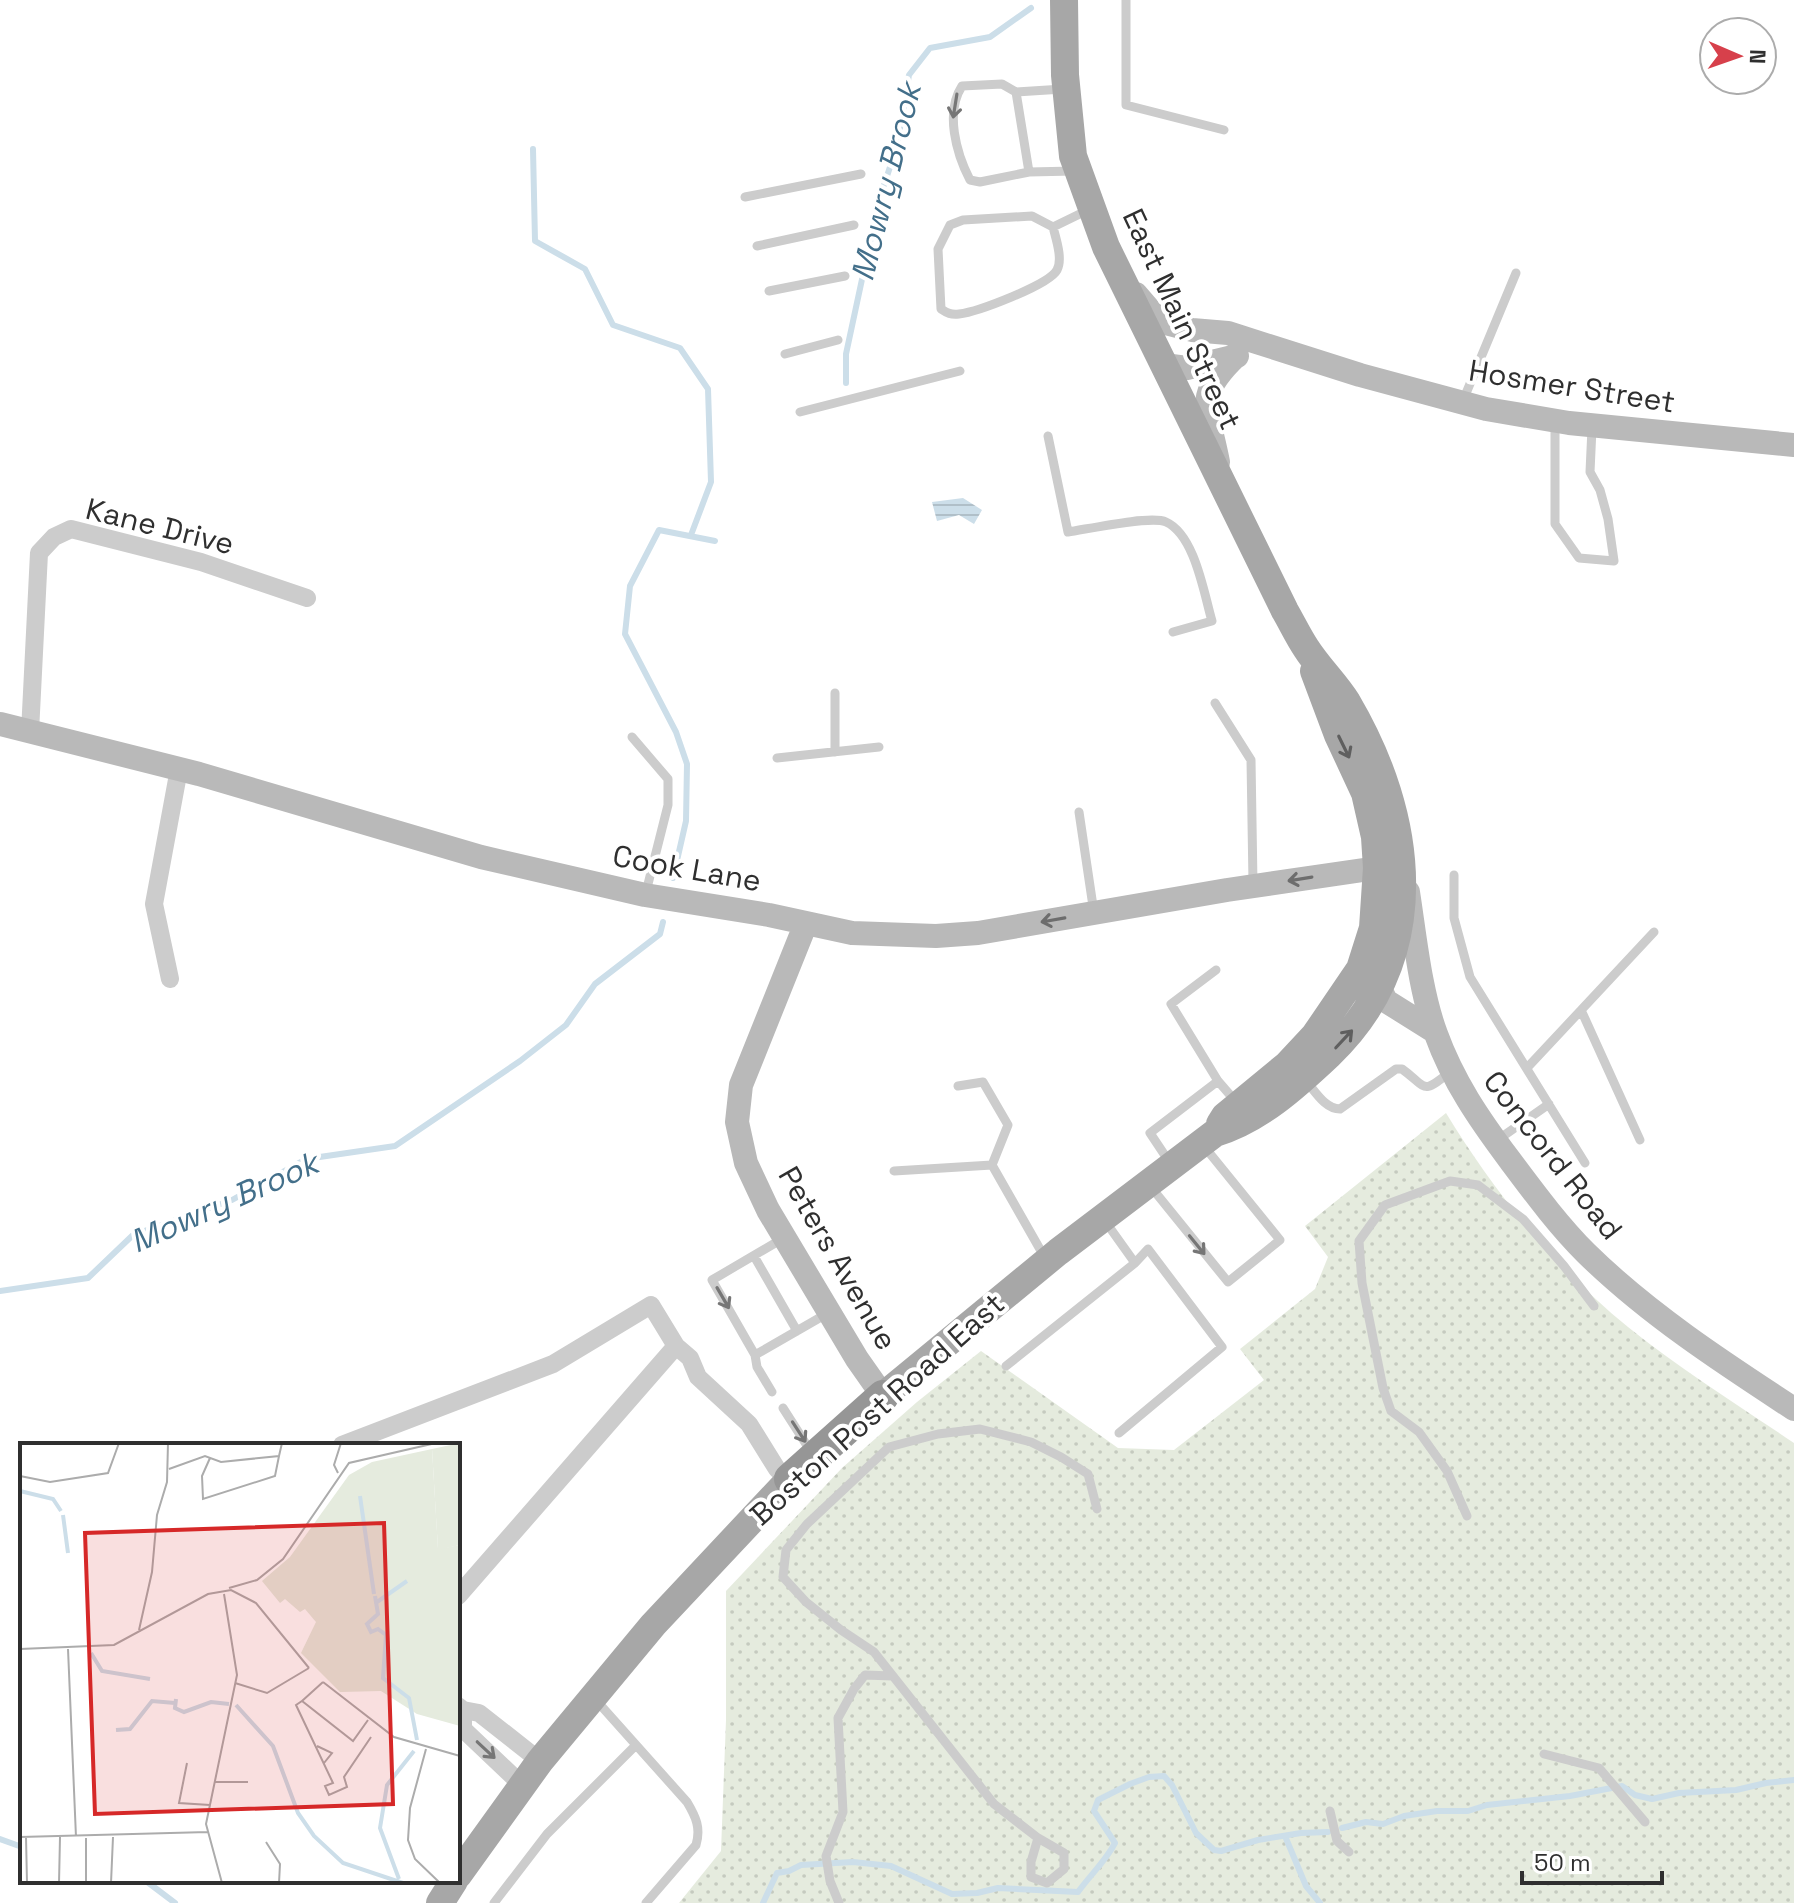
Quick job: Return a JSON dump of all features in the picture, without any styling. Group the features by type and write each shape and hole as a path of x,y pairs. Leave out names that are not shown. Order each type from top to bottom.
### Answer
{"highway":[{"name":"Boston Post Road East","path":"790,1479 883,1396"}],"main road":[{"name":"East Main Street","path":"1064,0 1066,89 1073,156 1106,247 1306,648 1323,699 1365,793 1375,837 1377,868"},
{"name":"East Main Street","path":"1306,648 1346,700 1379,768 1401,850"},
{"name":"Boston Post Road East","path":"1209,1138 1225,1116 1287,1065 1371,975 1400,915 1401,850"},
{"name":"Boston Post Road East","path":"883,1396 1047,1261 1209,1138 1239,1126 1304,1077 1346,1038 1369,1009 1377,868"},
{"name":"Boston Post Road East","path":"460,1872 540,1761 653,1625 790,1479"},
{"path":"440,1903 453,1883"}],"street":[{"name":"Hosmer Street","path":"1123,281 1155,316 1169,324 1192,330 1228,333 1462,403 1555,422 1794,445"},
{"path":"1164,365 1187,344 1228,333"},
{"name":"Hosmer Street","path":"1164,365 1187,368 1257,354 1298,356"},
{"path":"1223,484 1206,403 1207,391 1236,356"},
{"name":"Kane Drive","path":"30,732 39,553 54,537 71,529 111,537 201,562 307,598"},
{"name":"Cook Lane","path":"0,724 179,769 468,853 645,895 852,933 936,936 978,933 1377,868"},
{"path":"170,979 154,904 179,769"},
{"name":"Concord Road","path":"1401,850 1434,1031 1450,1072 1496,1141 1557,1221 1619,1283 1716,1358 1794,1409"},
{"name":"Peters Avenue","path":"806,923 741,1085 737,1122 746,1163 768,1210 883,1396"},
{"path":"1371,975 1415,983 1426,994"},
{"path":"1371,975 1386,1001 1434,1031"},
{"path":"355,1443 388,1438 553,1364 651,1305 676,1346 690,1358 698,1377 749,1424 777,1469 790,1479"},
{"path":"460,1594 676,1346"},
{"path":"522,1785 463,1729 460,1708 479,1713 540,1761"}],"lane":[{"path":"1126,0 1126,105 1224,130"},
{"path":"1066,89 1016,92 1002,84 962,86 954,99 953,123 970,180 980,182 1029,172 1079,171"},
{"path":"1016,92 1029,172"},
{"path":"745,197 861,174"},
{"path":"1053,227 1092,208"},
{"path":"1032,216 1053,227 1060,264 1052,278 958,315 941,309 938,249 950,225 963,220 1032,216"},
{"path":"757,246 854,225"},
{"path":"1462,403 1516,273"},
{"path":"769,291 845,276"},
{"path":"785,354 838,340"},
{"path":"800,412 960,371"},
{"path":"1555,422 1555,524 1579,558 1614,561 1608,519 1600,490 1590,472 1592,424"},
{"path":"1048,436 1068,532 1138,521 1165,521 1185,537 1212,621 1173,632"},
{"path":"835,693 835,752"},
{"path":"1215,703 1251,760 1253,886"},
{"path":"632,737 668,779 668,805 645,895"},
{"path":"777,758 879,747"},
{"path":"1079,812 1094,913"},
{"path":"1454,875 1454,918 1470,977 1585,1163"},
{"path":"1527,1068 1654,932"},
{"path":"1216,970 1171,1004 1218,1081 1238,1104"},
{"path":"1581,1010 1640,1140"},
{"path":"1304,1077 1328,1105 1340,1109 1396,1069 1402,1069 1424,1087 1431,1086 1450,1072"},
{"path":"1172,1166 1150,1133 1218,1081"},
{"path":"958,1086 983,1082 1008,1125 992,1165"},
{"path":"1496,1141 1549,1104"},
{"path":"1148,1184 1228,1282 1280,1240 1209,1138"},
{"path":"894,1171 992,1165"},
{"path":"992,1165 1047,1261"},
{"path":"1467,1516 1447,1471 1419,1432 1391,1411 1383,1388 1362,1283 1359,1241 1385,1205 1450,1181 1478,1185 1523,1219 1594,1306"},
{"path":"1103,1218 1135,1263"},
{"path":"772,1392 757,1367 755,1355 712,1280 785,1238"},
{"path":"1006,1366 1135,1263 1148,1249 1222,1347 1119,1433"},
{"path":"754,1256 797,1331"},
{"path":"755,1355 829,1313"},
{"path":"783,1408 806,1444 818,1454"},
{"path":"1038,1838 1031,1862 1031,1877 1047,1883 1064,1869 1064,1853 1038,1838 994,1804 874,1652 806,1602 783,1577 786,1550 807,1524 889,1447 938,1434 980,1429 1031,1442 1088,1474 1097,1509"},
{"path":"839,1903 829,1877 826,1856 843,1812 838,1718 865,1675 892,1676"},
{"path":"593,1698 687,1802 696,1817 700,1834 696,1845 646,1903"},
{"path":"494,1903 547,1834 636,1745"},
{"path":"1544,1754 1599,1768 1645,1822"},
{"path":"1330,1811 1337,1841 1349,1852"}],"shaded area":[{"path":"1446,1113 1506,1200 1575,1280 1648,1342 1794,1443 1794,1903 679,1903 721,1851 726,1720 726,1591 842,1468 981,1351 1118,1448 1174,1450 1264,1380 1240,1349 1315,1289 1328,1257 1305,1226"}],"water":[{"path":"963,498 982,510 974,524 959,515 937,521 932,502"}],"waterway":[{"name":"Mowry Brook","path":"846,383 846,354 879,200 897,146 909,75 930,48 990,37 1031,8"},
{"path":"533,149 535,241 585,269 613,325 680,348 708,389 711,482 691,535"},
{"name":"Mowry Brook","path":"673,878 686,821 687,764 676,732 625,634 630,586 659,530 715,541"},
{"name":"Mowry Brook","path":"0,1291 88,1278 133,1235 232,1200 306,1159 395,1146 520,1061 566,1025 595,984 660,934 663,922"},
{"path":"763,1903 777,1873 801,1865 853,1862 891,1866 952,1894 998,1888 1078,1892 1115,1843 1094,1811 1098,1800 1149,1777 1164,1776 1172,1785 1196,1833 1214,1850 1301,1833 1328,1832"},
{"path":"1342,1828 1366,1822 1383,1824 1404,1816 1437,1811 1468,1811 1487,1805 1570,1796 1622,1786 1635,1795 1652,1799 1794,1780"},
{"path":"1285,1836 1306,1886 1320,1903"},
{"path":"0,1839 20,1846"},
{"path":"149,1883 175,1903"}]}
